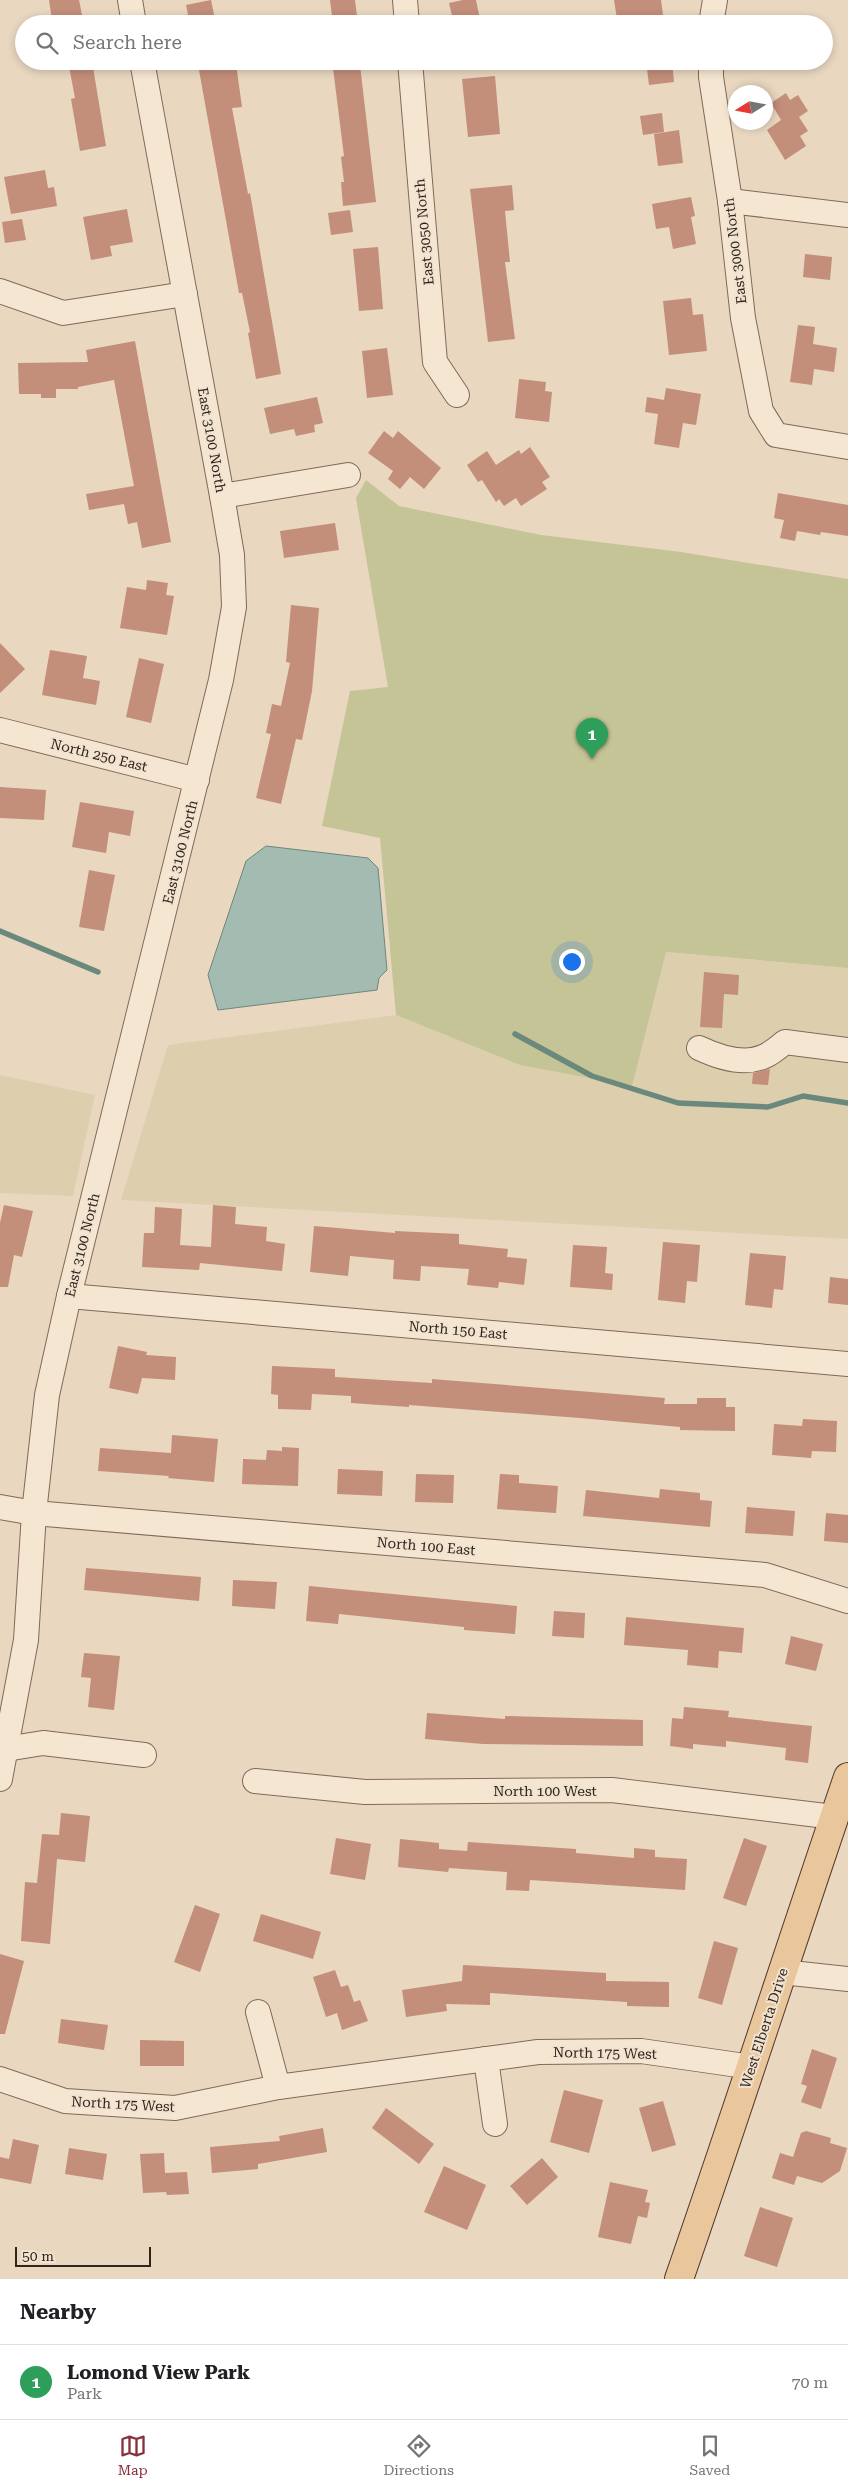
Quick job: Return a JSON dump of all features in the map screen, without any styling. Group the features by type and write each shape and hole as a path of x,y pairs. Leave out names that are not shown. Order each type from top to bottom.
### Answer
{"main road":[{"name":"West Elberta Drive","path":"679,2279 752,2067 848,1777"}],"street":[{"path":"130,0 132,15"},
{"path":"405,0 406,15"},
{"path":"712,15 715,0"},
{"name":"East 3100 North","path":"0,1779 3,1750 26,1640 34,1513 47,1395 69,1296 221,680 234,607 232,555 144,70"},
{"name":"East 3050 North","path":"411,70 435,362 457,395"},
{"name":"East 3000 North","path":"711,70 730,201 743,318 761,411 776,435 848,447"},
{"path":"730,201 848,214"},
{"path":"0,291 63,313 184,294"},
{"path":"222,496 348,475"},
{"name":"North 250 East","path":"0,730 197,780"},
{"path":"699,1048 718,1057 744,1060 764,1056 785,1042 848,1050"},
{"name":"North 150 East","path":"69,1296 848,1364"},
{"name":"North 100 East","path":"0,1507 34,1513 765,1575 848,1601"},
{"path":"3,1750 43,1743 144,1755"},
{"name":"North 100 West","path":"255,1780 365,1792 612,1790 834,1817"},
{"path":"782,1972 848,1979"},
{"path":"258,2012 278,2087"},
{"name":"North 175 West","path":"0,2079 65,2101 175,2108 278,2087 538,2052 641,2051 752,2067"},
{"path":"486,2059 494,2124"}],"shaded area":[{"path":"366,480 399,506 541,535 681,552 848,579 848,968 666,952 632,1086 520,1065 396,1015 380,838 322,826 350,691 388,687 356,498"},
{"path":"266,846 368,858 378,868 387,970 379,978 377,990 218,1010 208,975 246,861"},
{"path":"665,952 848,968 848,1239 121,1200 168,1045 396,1015 520,1065"},
{"path":"0,1075 95,1095 73,1196 0,1193"}],"building":[{"path":"49,0 79,0 82,15 51,15"},
{"path":"211,0 214,15 188,15 186,5"},
{"path":"330,0 355,0 357,15 332,15"},
{"path":"476,0 479,15 452,15 449,3"},
{"path":"614,0 661,0 663,15 616,15"},
{"path":"70,70 93,70 106,146 80,151 71,99 75,98"},
{"path":"199,70 237,70 242,107 232,108 248,194 250,193 281,374 256,379 248,333 250,332 242,293 239,293"},
{"path":"333,70 361,70 376,202 343,206 341,182 344,182 341,157 344,156"},
{"path":"647,70 673,70 674,82 649,85"},
{"path":"495,76 500,134 468,137 462,79"},
{"path":"786,93 790,100 798,95 808,111 799,117 808,131 800,136 806,146 785,160 767,130 773,130 773,126 781,120 773,106 773,102"},
{"path":"662,113 664,132 643,135 640,116"},
{"path":"679,130 683,163 658,166 654,134"},
{"path":"45,170 48,188 54,187 57,206 11,214 4,177"},
{"path":"512,185 514,210 505,211 510,262 505,262 515,339 488,342 470,189"},
{"path":"691,197 695,216 691,217 696,244 673,249 669,227 656,229 652,204"},
{"path":"127,209 133,242 110,246 112,256 91,260 83,217"},
{"path":"350,210 353,232 331,235 328,213"},
{"path":"22,219 26,240 5,243 2,222"},
{"path":"378,247 383,309 359,311 353,249"},
{"path":"805,254 832,257 830,280 803,277"},
{"path":"691,298 693,315 703,314 707,351 669,355 663,301"},
{"path":"798,325 815,327 813,344 837,348 834,372 814,369 812,385 790,382"},
{"path":"135,341 171,542 142,548 137,522 128,524 124,504 89,510 86,494 134,486 114,380 78,387 78,389 56,389 56,398 41,398 41,394 19,394 18,363 88,362 86,350"},
{"path":"387,348 393,395 367,398 362,351"},
{"path":"519,379 546,382 545,391 552,392 549,422 515,418"},
{"path":"666,388 701,394 696,425 683,423 679,448 654,444 658,414 645,412 647,397 664,400"},
{"path":"317,397 323,423 314,425 315,432 296,436 294,429 270,434 264,408"},
{"path":"384,431 393,438 398,431 441,468 424,489 410,477 400,489 388,479 393,471 368,453"},
{"path":"530,447 550,477 542,482 547,489 521,506 516,498 504,506 499,499 496,502 482,480 478,482 467,465 487,451 496,465 519,450 521,454"},
{"path":"778,493 848,505 848,536 821,532 820,535 797,531 795,541 780,538 784,520 774,518"},
{"path":"335,523 339,550 284,558 280,531"},
{"path":"147,580 168,583 166,595 174,596 167,635 120,628 127,587 146,590"},
{"path":"291,605 319,608 312,691 302,740 296,739 281,804 256,798 271,734 266,733 272,704 281,706 290,663 286,662"},
{"path":"0,643 25,669 0,693"},
{"path":"50,650 87,656 83,678 100,681 96,705 42,695"},
{"path":"139,658 164,664 151,723 126,717"},
{"path":"0,787 46,790 44,820 0,818"},
{"path":"80,802 134,811 130,836 109,832 106,853 72,847"},
{"path":"89,870 115,875 104,931 79,927"},
{"path":"704,972 739,975 738,995 724,994 722,1028 700,1027"},
{"path":"770,1069 768,1085 752,1084 753,1073"},
{"path":"4,1205 33,1211 22,1257 14,1255 8,1287 0,1287 0,1223"},
{"path":"213,1205 236,1207 235,1224 267,1227 266,1241 285,1244 282,1271 200,1263 199,1270 142,1267 144,1233 154,1233 155,1207 182,1209 180,1245 211,1247"},
{"path":"314,1226 395,1233 395,1231 459,1234 459,1244 508,1249 507,1257 527,1259 524,1285 499,1282 498,1288 467,1285 469,1269 421,1266 420,1281 393,1279 394,1260 350,1256 348,1276 310,1272"},
{"path":"663,1242 700,1245 697,1282 687,1281 685,1303 658,1300"},
{"path":"573,1245 607,1247 605,1273 613,1274 612,1290 570,1287"},
{"path":"750,1253 786,1256 783,1290 774,1289 772,1308 745,1305"},
{"path":"830,1277 848,1279 848,1305 828,1303"},
{"path":"118,1346 147,1352 146,1355 176,1357 175,1380 142,1378 138,1394 109,1388"},
{"path":"272,1366 335,1369 335,1377 432,1383 432,1379 665,1398 664,1404 697,1404 697,1398 726,1398 726,1407 735,1407 735,1431 680,1430 680,1427 580,1418 409,1405 409,1407 351,1403 351,1396 312,1394 311,1410 278,1409 278,1395 271,1394"},
{"path":"803,1419 837,1421 836,1452 812,1451 811,1458 772,1455 774,1424 802,1426"},
{"path":"172,1435 218,1439 214,1482 168,1478 169,1476 98,1471 100,1448 171,1453"},
{"path":"282,1447 299,1448 298,1486 242,1484 243,1459 266,1460 267,1450 282,1451"},
{"path":"338,1469 383,1471 382,1496 337,1494"},
{"path":"416,1474 454,1475 453,1503 415,1502"},
{"path":"500,1474 519,1475 519,1483 558,1486 556,1513 497,1509"},
{"path":"660,1489 700,1493 700,1500 712,1501 710,1527 583,1516 586,1490 659,1498"},
{"path":"747,1507 795,1511 793,1536 745,1533"},
{"path":"826,1513 848,1515 848,1543 824,1541"},
{"path":"86,1568 201,1577 199,1601 84,1590"},
{"path":"233,1580 277,1582 275,1609 232,1606"},
{"path":"309,1586 517,1606 515,1634 464,1630 464,1627 339,1614 338,1624 306,1621"},
{"path":"554,1611 585,1613 584,1638 552,1636"},
{"path":"626,1617 744,1628 742,1653 719,1651 718,1668 687,1665 688,1650 624,1645"},
{"path":"791,1636 823,1644 816,1671 785,1664"},
{"path":"84,1653 120,1656 114,1710 88,1707 91,1678 81,1677"},
{"path":"684,1707 729,1711 728,1717 812,1726 808,1763 785,1760 786,1748 726,1741 726,1747 693,1744 693,1749 670,1746 672,1718 683,1719"},
{"path":"427,1713 505,1719 505,1716 643,1720 643,1746 483,1744 425,1739"},
{"path":"61,1813 90,1816 85,1862 57,1859 50,1944 21,1941 25,1882 37,1883 42,1834 59,1835"},
{"path":"336,1838 371,1844 365,1880 330,1874"},
{"path":"744,1838 767,1846 746,1906 723,1898"},
{"path":"400,1839 439,1843 439,1849 467,1851 468,1842 576,1849 576,1853 634,1858 634,1848 655,1850 655,1857 687,1859 685,1890 530,1880 529,1891 506,1890 507,1872 449,1868 448,1872 398,1867"},
{"path":"195,1905 220,1914 200,1972 174,1962"},
{"path":"261,1914 321,1932 313,1959 253,1941"},
{"path":"714,1941 738,1948 722,2005 698,1998"},
{"path":"0,1954 24,1961 5,2034 0,2034"},
{"path":"463,1965 606,1973 606,1981 669,1982 669,2007 627,2006 627,2002 490,1993 490,2005 446,2004 447,2011 406,2017 402,1990 462,1981"},
{"path":"335,1970 341,1987 348,1985 354,2002 360,2000 368,2021 342,2030 337,2013 326,2017 313,1977"},
{"path":"61,2019 108,2025 104,2050 58,2043"},
{"path":"140,2040 184,2041 184,2066 140,2066"},
{"path":"812,2049 837,2058 821,2109 801,2102 807,2086 801,2084"},
{"path":"564,2090 603,2100 589,2153 550,2142"},
{"path":"663,2101 676,2145 652,2152 639,2108"},
{"path":"386,2108 434,2144 419,2164 372,2128"},
{"path":"323,2128 327,2152 258,2164 258,2169 212,2173 210,2147 280,2141 279,2136"},
{"path":"806,2131 831,2138 830,2143 847,2148 840,2171 822,2183 797,2176 794,2185 772,2178 780,2153 793,2157 801,2133"},
{"path":"13,2139 39,2145 31,2184 0,2178 0,2157 9,2159"},
{"path":"69,2148 107,2154 103,2180 65,2174"},
{"path":"164,2153 165,2173 187,2172 189,2194 143,2193 140,2154"},
{"path":"542,2158 558,2177 527,2205 510,2186"},
{"path":"444,2166 486,2185 467,2230 424,2212"},
{"path":"610,2182 648,2190 645,2202 650,2203 647,2218 638,2216 631,2244 598,2237"},
{"path":"760,2207 793,2218 777,2267 744,2256"}],"waterway":[{"path":"0,931 98,972"},
{"path":"515,1034 592,1076 678,1103 768,1107 803,1096 848,1103"}],"place":[{"name":"Lomond View Park","path":"592,759"}]}
